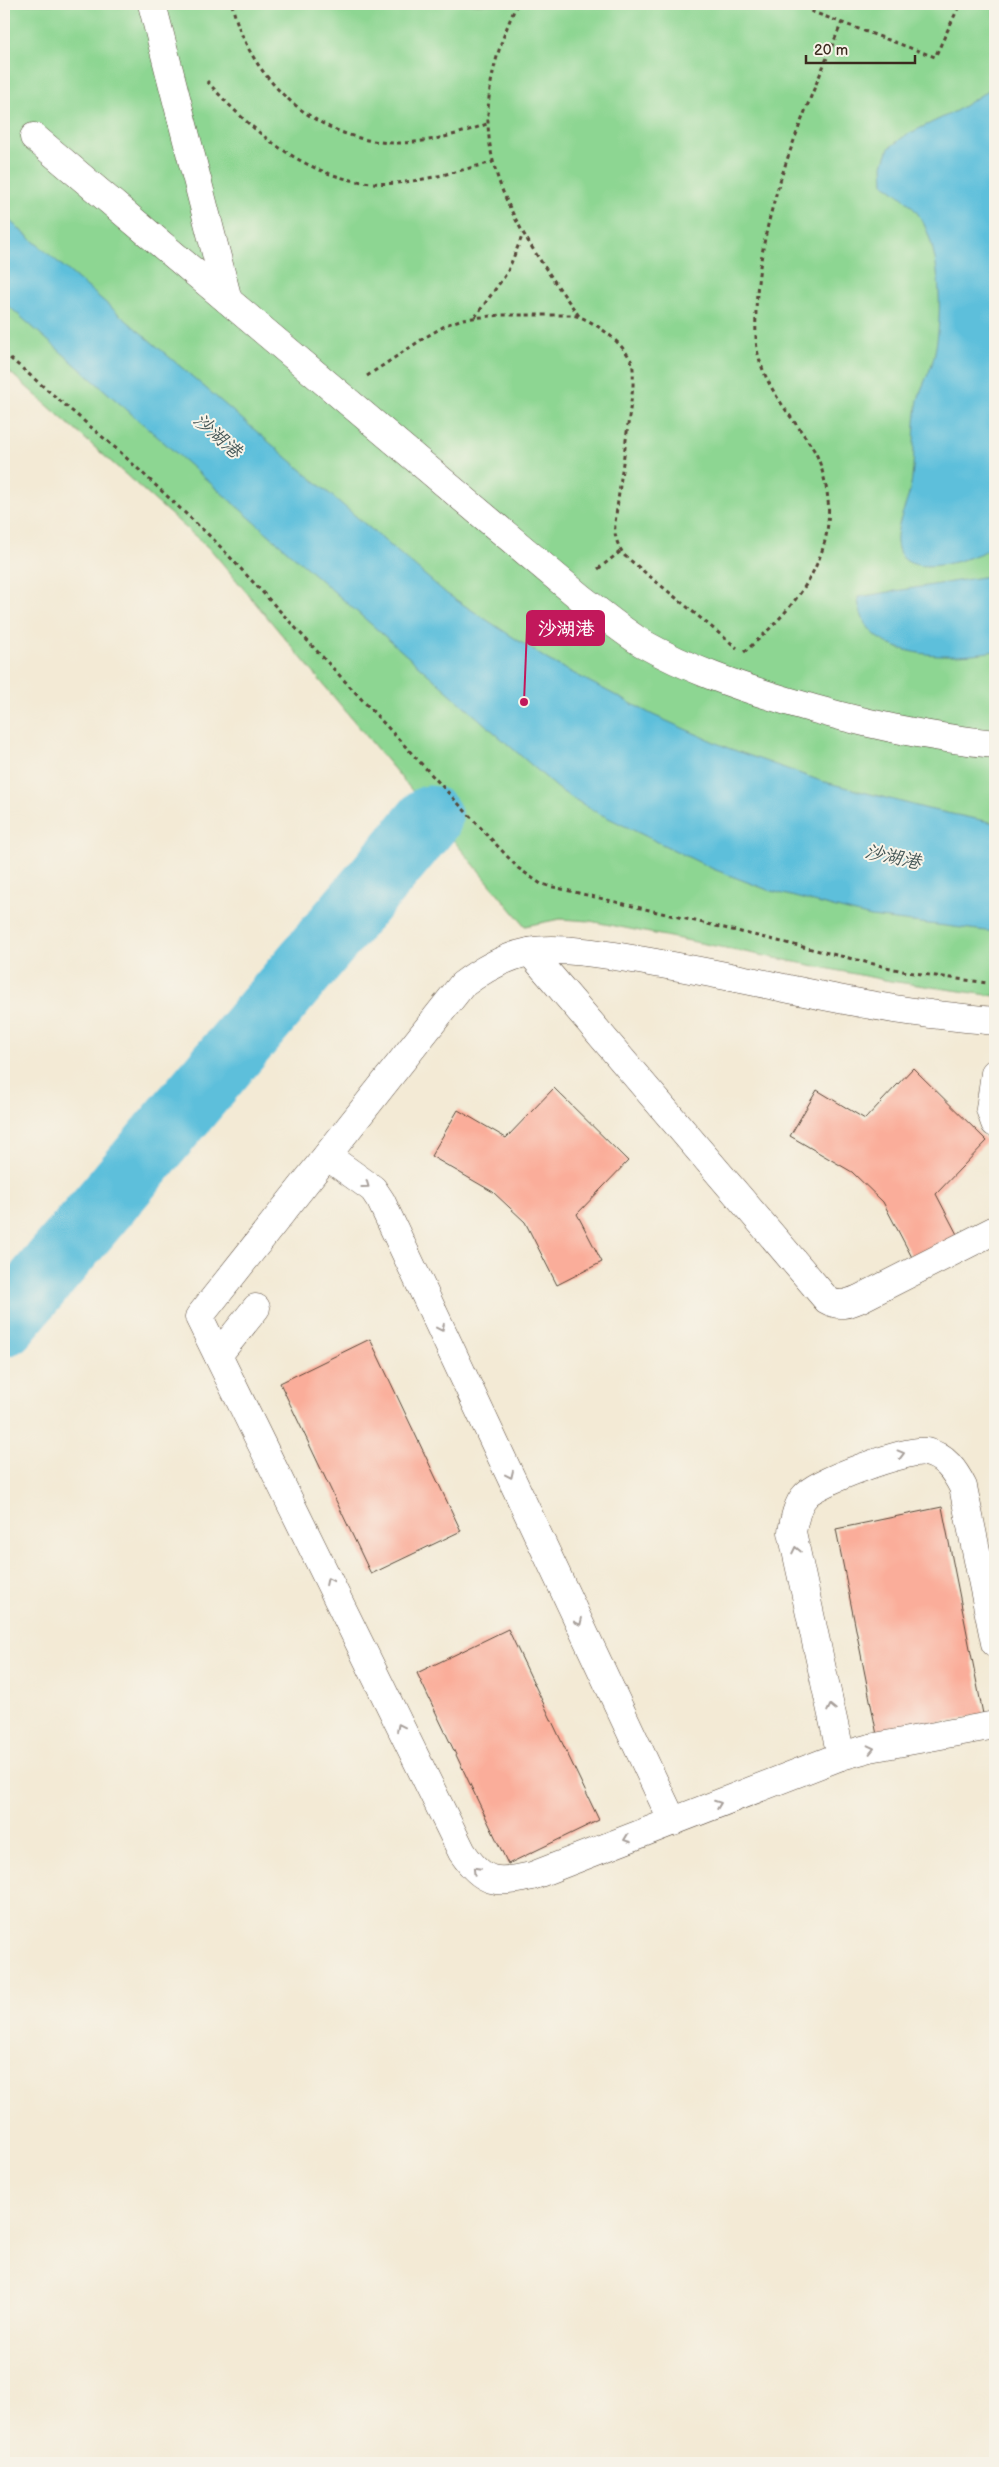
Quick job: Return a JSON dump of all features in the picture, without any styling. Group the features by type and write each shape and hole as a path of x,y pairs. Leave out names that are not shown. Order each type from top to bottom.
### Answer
{"lane":[{"path":"152,4 228,300"},
{"path":"34,137 581,598 640,642 715,678 827,713 933,737 995,744"},
{"path":"995,1021 901,1010 728,975 619,957 553,951 530,952 481,971 462,985 199,1317 462,1852 471,1865 489,1880 511,1881 532,1876 842,1756 870,1748 995,1725"},
{"path":"530,952 827,1300 834,1304 842,1305 859,1299 995,1230"},
{"path":"995,1073 990,1109 995,1123"},
{"path":"327,1156 373,1190 381,1201 673,1822"},
{"path":"218,1355 256,1308"},
{"path":"842,1756 792,1532 794,1521 805,1496 820,1485 896,1455 913,1451 926,1452 942,1459 955,1470 963,1488 995,1643"}],"path":[{"path":"232,4 246,47 263,72 283,95 301,110 334,129 363,138 393,143 423,142 453,136 487,124"},
{"path":"517,4 503,36 494,65 489,92 488,143 504,195 523,234 543,266 580,316 602,329 622,349 632,363 633,370 615,523 615,539 625,556 743,653 774,626 788,610 823,553 828,534 828,494 822,467 814,449 767,380 758,360 755,334 759,273 766,227 795,134 842,22"},
{"path":"812,4 810,11 935,57 960,4"},
{"path":"203,76 222,98 268,140 303,162 347,178 394,183 438,176 494,162"},
{"path":"475,317 507,273 523,234"},
{"path":"340,394 448,324 475,317 501,315 580,316"},
{"path":"4,353 119,451 215,542 518,868 541,884 907,972 995,984"}],"green space":[{"path":"4,4 995,4 995,996 890,981 590,921 560,919 525,926 212,551 4,367"}],"water":[{"path":"995,86 995,546 973,556 942,565 927,566 914,564 904,558 898,548 897,534 912,479 918,400 936,348 939,289 933,249 927,232 920,217 912,207 884,184 883,165 889,148 906,135 956,111"},
{"path":"4,216 447,594 548,660 653,715 728,748 821,781 928,809 995,823 995,932 871,917 768,890 713,869 594,811 561,791 4,302"},
{"path":"995,575 995,651 976,654 932,655 910,651 891,645 874,634 863,618 858,597"}],"building":[{"path":"913,1068 987,1141 936,1194 961,1242 916,1265 883,1202 852,1172 790,1136 817,1090 865,1119"},
{"path":"554,1088 628,1161 577,1214 602,1262 557,1285 525,1222 493,1192 431,1156 458,1110 506,1138"},
{"path":"370,1339 461,1531 371,1574 280,1383"},
{"path":"942,1507 983,1714 877,1735 836,1529"},
{"path":"508,1629 599,1820 508,1864 417,1673"}],"waterway":[{"path":"4,1324 430,818"}],"place":[{"name":"沙湖港","path":"524,702"}]}
